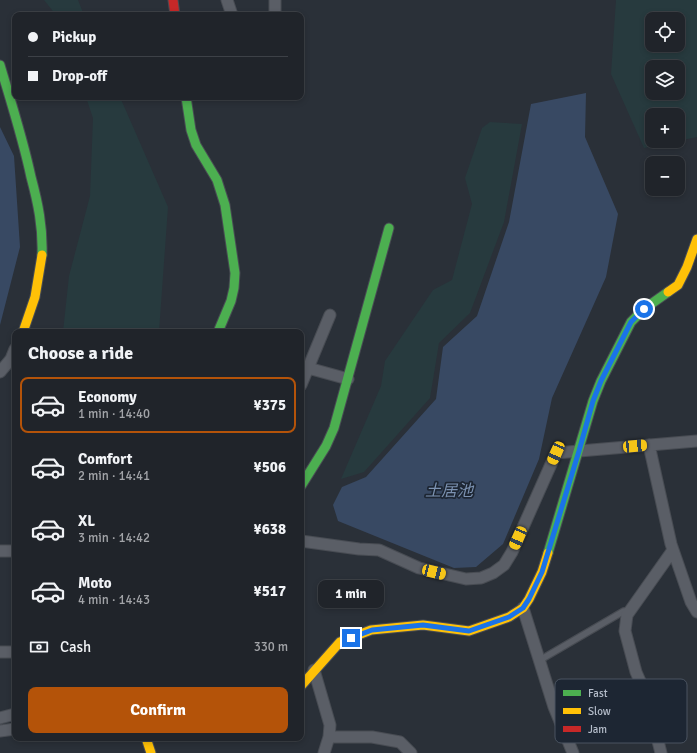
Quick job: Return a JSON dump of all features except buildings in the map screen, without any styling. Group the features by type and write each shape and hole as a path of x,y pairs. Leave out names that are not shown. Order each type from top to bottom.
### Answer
{"street":[{"path":"173,0 175,12"},
{"path":"227,0 231,12"},
{"path":"275,0 275,12"},
{"path":"0,65 28,160 40,214 42,234 39,276 34,303 24,329"},
{"path":"186,100 191,130 196,145 217,180 225,205 234,273 234,288 231,301 219,329"},
{"path":"304,481 326,446 334,428 389,228"},
{"path":"304,682 340,642 372,630 423,625 469,631 509,617 523,608 542,572 593,401 601,381 631,322 644,309 678,285 687,267 697,239"},
{"path":"304,378 330,315"},
{"path":"0,372 12,355"},
{"path":"308,368 348,380"},
{"path":"304,541 359,549 379,550 419,568 466,579 481,578 493,573 504,564 512,552 556,453 697,441"},
{"path":"649,445 673,550 691,602 697,612"},
{"path":"639,679 625,631 627,614 673,550"},
{"path":"0,551 12,551"},
{"path":"523,608 555,709"},
{"path":"0,652 12,652"},
{"path":"314,670 330,725 329,737 325,752"},
{"path":"0,718 12,715"},
{"path":"0,731 12,729"},
{"path":"329,737 372,737 400,742 411,753"},
{"path":"147,741 151,753"},
{"path":"569,743 573,753"},
{"path":"658,743 661,753"}],"lane":[{"path":"540,660 624,611 629,611"}],"green space":[{"path":"44,0 78,0 83,12 54,12"},
{"path":"616,0 697,0 697,137 685,140 685,108 645,108 645,148 611,74"},
{"path":"87,100 121,100 168,207 159,329 63,329 69,276 90,196 93,118"},
{"path":"490,122 522,124 504,222 470,313 439,343 430,398 364,472 341,479 381,386 385,361 433,290 452,280 472,204 465,178 482,128"}],"water":[{"name":"土居池","path":"586,93 585,137 618,214 606,277 552,398 539,459 503,544 476,567 454,568 338,521 333,505 342,487 366,477 436,399 443,347 477,316 509,222 531,104"},
{"path":"0,127 14,156 20,247 0,325"}],"traffic: fast":[{"path":"0,65 21,135 36,196 40,215 42,255"},
{"path":"186,100 191,130 196,145 217,180 225,205 235,273 231,301 219,329"},
{"path":"304,481 326,446 334,428 389,228"},
{"path":"548,553 593,401 601,381 631,322 644,309 668,292"}],"traffic: slow":[{"path":"668,292 678,285 687,267 697,239"},
{"path":"24,329 35,297 42,255"},
{"path":"304,683 340,642 371,630 423,625 469,631 509,617 523,608 529,599 542,572 548,553"},
{"path":"147,741 151,753"}],"traffic: jam":[{"path":"173,0 175,12"}],"route":[{"path":"351,638 372,630 423,625 469,631 509,617 523,608 542,572 593,401 601,381 631,322 644,309"}]}
